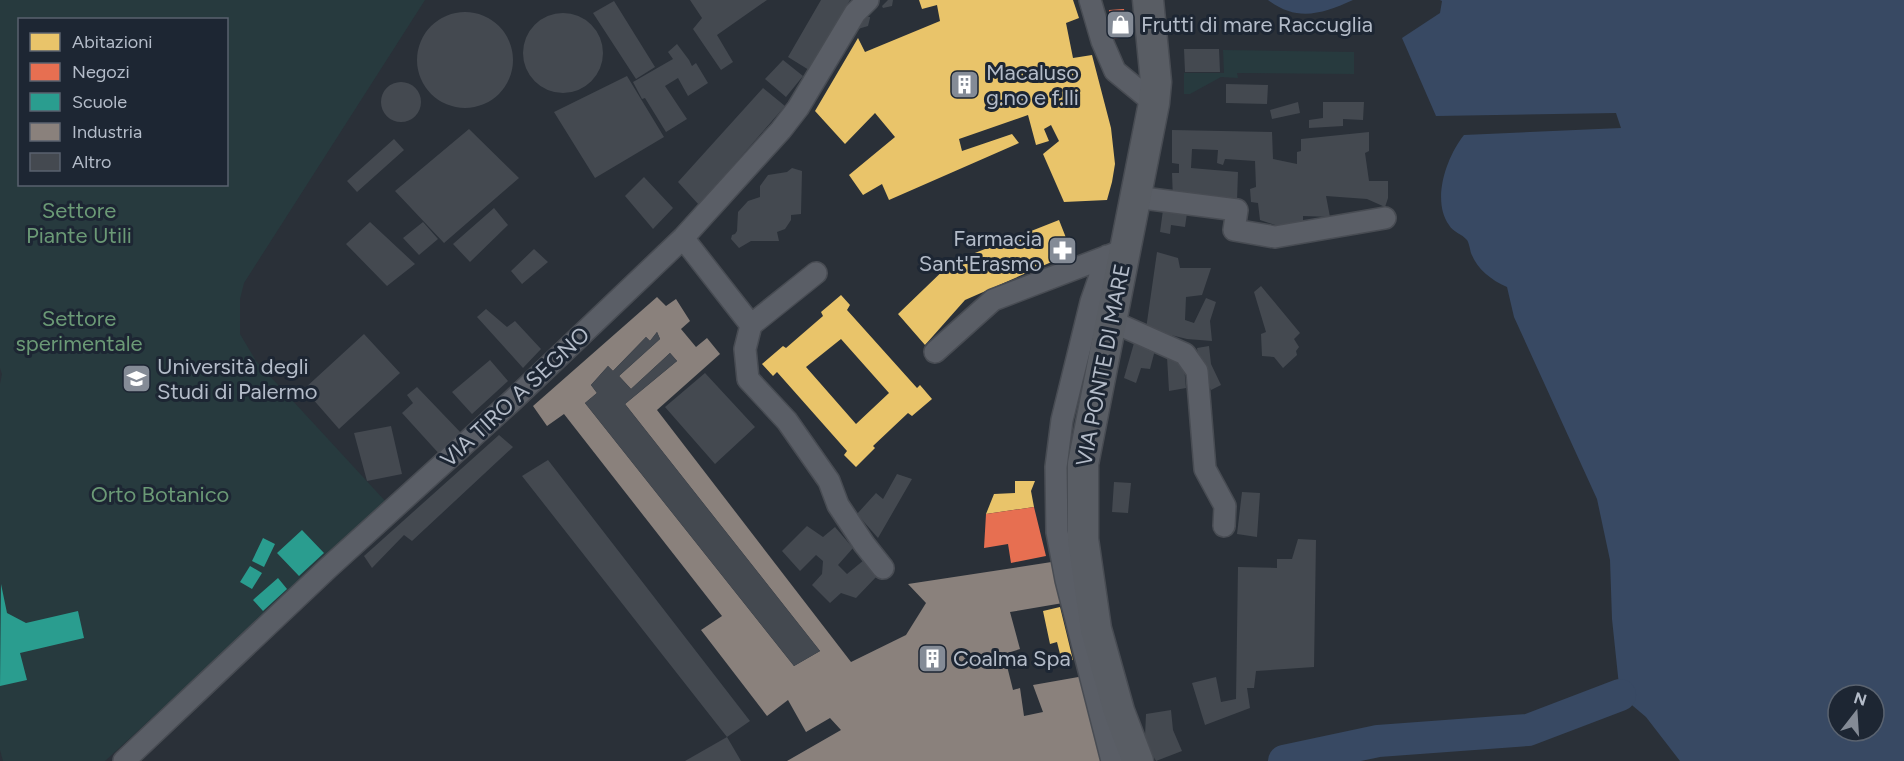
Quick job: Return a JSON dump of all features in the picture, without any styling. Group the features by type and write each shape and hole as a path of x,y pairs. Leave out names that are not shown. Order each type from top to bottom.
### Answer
{"main road":[{"name":"VIA PONTE DI MARE","path":"1129,761 1119,711 1096,628 1083,539 1083,464 1111,321 1116,253 1135,197 1154,103 1156,82 1148,0"}],"street":[{"name":"VIA TIRO A SEGNO","path":"124,761 328,568 512,401 683,238 781,130 798,108 855,12 868,0"},
{"path":"1089,0 1102,41 1115,71 1154,103"},
{"path":"1135,197 1237,210 1234,230 1275,237 1385,218"},
{"path":"683,238 751,325"},
{"path":"935,352 993,300 1116,253"},
{"path":"1116,253 1091,302 1062,420 1056,467 1057,532 1066,580 1129,761"},
{"path":"816,273 751,325 745,349 748,379 788,421 829,481 838,505 864,544 884,568"},
{"path":"1111,321 1185,354 1197,371 1204,469 1225,506 1224,526"}],"green space":[{"name":"Orto Botanico","path":"0,0 425,0 244,283 240,299 240,334 256,361 387,503 105,761 3,761 0,750 0,384 2,374 0,368"},
{"path":"1223,50 1354,52 1354,74 1237,73 1238,78 1221,77 1190,94 1184,94 1184,73 1224,73"}],"water":[{"path":"1268,0 1353,0 1310,14 1289,11"},
{"path":"1440,0 1904,0 1904,761 1680,761 1646,717 1620,695 1612,619 1610,560 1597,499 1514,317 1507,287 1495,281 1481,269 1471,253 1467,240 1449,225 1441,203 1441,191 1447,166 1464,135 1621,128 1616,113 1436,116 1402,38 1440,13 1442,1"}],"building: Abitazioni":[{"name":"Macaluso g.no e f.lli","path":"919,0 1073,0 1079,18 1066,23 1073,58 1092,55 1111,128 1115,164 1107,200 1064,202 1043,154 1059,141 1051,125 1044,129 1049,141 1036,145 1028,115 959,139 962,151 1012,134 1019,143 889,200 882,184 863,195 849,175 895,137 875,113 845,144 815,111 858,38 865,52 940,21 937,5 922,9"},
{"path":"1059,220 1072,253 965,300 925,345 898,314 952,262"},
{"path":"841,295 850,305 847,310 917,388 920,385 932,399 912,416 908,413 873,446 875,448 856,467 844,455 847,451 777,372 773,376 762,364 783,346 786,348 823,316 821,312","holes":["841,339 889,393 856,424 806,367"]},
{"path":"1015,481 1035,481 1031,491 1034,507 986,514 994,494 1015,493"},
{"path":"1060,607 1073,660 1062,662 1057,642 1050,644 1043,611"}],"building: Negozi":[{"path":"1124,9 1128,37 1112,39 1109,10"},
{"path":"1034,507 1046,556 1011,563 1008,544 984,548 986,514"}],"building: Scuole":[{"path":"302,530 324,553 299,576 277,553"},
{"path":"263,538 275,544 264,567 252,561"},
{"path":"250,566 262,573 252,589 240,582"},
{"path":"278,578 287,589 263,611 253,600"},
{"path":"1,584 7,613 26,623 78,611 84,638 20,653 27,680 0,686"}],"building: Industria":[{"path":"657,297 666,306 676,299 690,321 681,329 696,347 707,338 720,354 657,410 851,662 906,635 926,603 908,584 1058,561 1063,603 1010,612 1020,649 1004,654 1013,690 1020,688 1024,716 1043,712 1033,685 1084,676 1103,761 787,761 841,730 830,718 806,732 788,700 767,716 701,630 722,616 564,414 547,426 533,406","holes":["657,332 660,339 619,376 631,389 670,353 677,361 625,404 820,651 794,666 585,403 597,393 591,385 608,366 613,371 646,337 650,341"]}],"building: Altro":[{"path":"690,0 767,0 717,35 733,62 721,70 693,29 702,18"},
{"path":"821,0 850,0 809,70 788,57"},
{"path":"888,0 893,0 892,6 883,8 882,6"},
{"path":"614,1 655,67 636,79 593,13"},
{"path":"465,12 483,16 499,26 509,42 513,60 509,78 499,94 483,104 465,108 447,104 431,94 421,78 417,60 421,42 431,26 447,16"},
{"path":"563,13 578,16 591,25 600,38 603,53 600,68 591,81 578,90 563,93 548,90 535,81 526,68 523,53 526,38 535,25 548,16"},
{"path":"870,17 868,26 858,29 862,20"},
{"path":"677,44 692,66 696,63 708,83 688,96 678,78 665,86 687,119 666,132 645,98 642,99 633,82 673,59 668,52"},
{"path":"1184,49 1219,49 1220,72 1185,72"},
{"path":"783,60 803,76 786,97 765,79"},
{"path":"627,76 664,137 595,178 554,112"},
{"path":"401,82 409,83 415,88 420,94 420,110 415,116 409,121 401,122 393,121 387,116 382,110 381,102 382,94 387,88 393,83"},
{"path":"1226,84 1268,85 1267,104 1226,103"},
{"path":"763,88 785,106 699,205 678,182"},
{"path":"1298,102 1300,113 1272,119 1270,110"},
{"path":"1323,102 1364,102 1363,120 1343,119 1343,126 1309,128 1309,120 1323,118"},
{"path":"469,129 519,178 444,243 395,191"},
{"path":"1172,130 1272,132 1273,159 1297,164 1297,152 1301,151 1301,139 1369,132 1369,151 1365,153 1369,181 1388,181 1388,198 1385,207 1367,199 1326,196 1330,217 1303,216 1303,223 1278,226 1260,220 1258,203 1251,202 1250,189 1256,187 1255,161 1225,159 1223,165 1217,163 1218,150 1192,149 1191,168 1238,172 1237,201 1173,200 1172,173 1179,173 1179,164 1172,163"},
{"path":"394,139 404,150 357,192 347,181"},
{"path":"792,168 802,171 801,214 791,215 791,220 785,229 777,232 779,241 751,241 739,248 731,239 737,231 738,212 748,201 760,197 760,186 768,175 787,172"},
{"path":"644,177 673,208 653,229 625,196"},
{"path":"494,208 508,225 470,262 453,244"},
{"path":"1163,210 1187,213 1185,227 1171,225 1170,234 1160,232"},
{"path":"370,222 415,264 387,286 346,244"},
{"path":"423,222 438,239 419,255 403,238"},
{"path":"534,249 548,262 522,284 511,271"},
{"path":"1157,252 1178,258 1180,268 1211,268 1202,295 1186,297 1185,320 1194,323 1206,298 1216,302 1210,321 1212,341 1187,339 1146,329"},
{"path":"1261,286 1300,333 1294,339 1299,347 1296,351 1297,355 1283,368 1274,357 1262,356 1261,334 1266,332 1254,292"},
{"path":"486,309 507,327 515,321 541,349 523,368 477,317"},
{"path":"657,332 660,339 619,376 631,389 670,353 677,361 625,404 820,651 794,666 585,403 597,393 591,385 608,366 613,371 646,337 650,341"},
{"path":"364,334 400,373 339,429 304,389"},
{"path":"1134,343 1155,350 1150,369 1141,368 1136,383 1124,378"},
{"path":"1209,346 1211,364 1221,385 1211,390 1200,367 1197,348"},
{"path":"1167,357 1184,366 1186,388 1169,391"},
{"path":"490,360 508,381 472,414 452,392"},
{"path":"705,373 755,427 715,464 665,407"},
{"path":"417,387 463,435 442,457 402,413 413,403 407,395"},
{"path":"391,426 402,474 367,481 354,433"},
{"path":"499,435 513,447 412,541 404,535 372,568 364,556"},
{"path":"548,460 750,721 727,737 522,476"},
{"path":"897,474 912,479 878,538 857,514 876,493 883,499"},
{"path":"1114,482 1131,483 1128,513 1112,512"},
{"path":"1242,492 1260,493 1257,537 1237,534"},
{"path":"807,526 823,537 835,527 853,548 838,565 847,574 864,560 878,575 856,598 841,593 830,603 812,585 822,574 823,561 816,555 800,571 782,551"},
{"path":"1298,539 1316,540 1314,667 1256,671 1254,688 1247,688 1250,708 1205,725 1192,683 1216,677 1221,702 1236,699 1238,567 1277,568 1277,559 1292,559"},
{"path":"1171,710 1173,730 1182,751 1156,761 1145,736 1146,714"},
{"path":"727,737 741,761 685,761"}],"waterway":[{"path":"1284,761 1378,741 1528,730 1620,695"}],"place":[{"name":"Frutti di mare Raccuglia","path":"1120,24"},
{"name":"Macaluso g.no e f.lli","path":"965,85"},
{"name":"Farmacia Sant'Erasmo","path":"1063,251"},
{"name":"Università degli Studi di Palermo","path":"136,379"},
{"name":"Coalma Spa","path":"932,658"}],"park label":[{"name":"Settore Piante Utili","path":"79,222"},
{"name":"Settore sperimentale","path":"79,330"}]}
